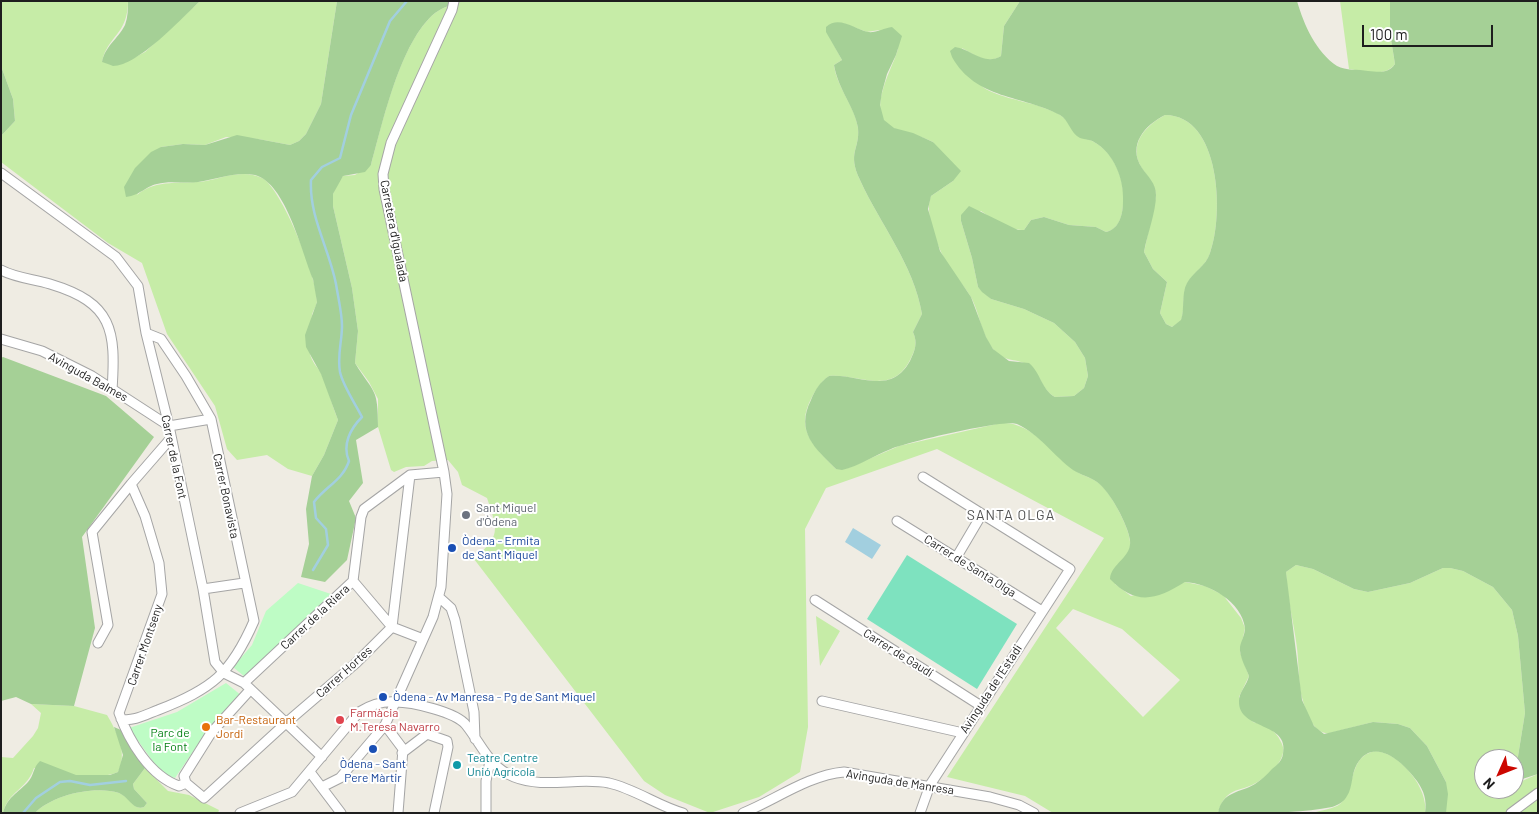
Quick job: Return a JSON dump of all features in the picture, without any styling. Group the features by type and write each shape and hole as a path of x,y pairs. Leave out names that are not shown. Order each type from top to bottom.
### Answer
{"street":[{"name":"Carretera d'Igualada","path":"385,726 440,598 447,494 444,472 384,189 383,174 391,143 452,10 454,1"},
{"name":"Carrer de la Font","path":"1,173 116,257 138,286 146,333 169,426 203,589 215,662 224,674"},
{"path":"1,270 72,292 94,304 105,320 112,336 114,354 112,390"},
{"name":"Carrer Bonavista","path":"121,719 136,718 204,689 224,674 242,648 254,621 244,583 210,419 186,376 160,339 146,333"},
{"name":"Avinguda Balmes","path":"1,339 42,351 92,376 169,426"},
{"path":"169,426 210,419"},
{"path":"98,643 108,626 92,532 171,438"},
{"path":"392,627 410,475 444,472"},
{"name":"Carrer de la Riera","path":"185,780 211,733 247,687 353,581 361,517 364,509 410,475"},
{"path":"923,477 982,514 956,558"},
{"name":"Carrer Montseny","path":"121,719 119,713 155,620 162,594 159,563 145,516 131,484"},
{"name":"Avinguda de l'Estadi","path":"920,813 930,785 1070,569 982,514"},
{"name":"Carrer de Santa Olga","path":"897,520 1042,611"},
{"path":"353,581 392,627 423,639"},
{"path":"203,589 244,583"},
{"path":"440,598 451,608 455,620 474,712 475,740"},
{"name":"Carrer de Gaudí","path":"815,600 981,706"},
{"name":"Carrer Hortes","path":"185,780 204,798 286,723 356,664 392,627"},
{"path":"224,674 247,687 322,758"},
{"path":"822,701 963,733"},
{"path":"240,813 292,792 359,712 368,707 394,702 433,709 465,724 490,761 502,772 516,778 534,781 609,783 683,813"},
{"path":"121,719 158,776 179,786 185,780"},
{"path":"322,787 340,778 385,726 403,749 398,813"},
{"path":"402,753 427,734 447,741 448,747 434,813"},
{"path":"486,813 486,781 490,761"},
{"path":"310,772 341,813"},
{"name":"Avinguda de Manresa","path":"742,813 832,773 855,772 990,797 1018,805 1034,813"},
{"path":"1511,813 1538,793"}],"green space":[{"path":"1,1 128,1 125,21 108,46 102,62 124,63 145,52 200,1 337,1 321,104 306,134 299,141 290,145 258,139 226,137 205,145 183,144 161,147 137,195 153,186 161,184 206,181 248,174 262,178 270,185 279,198 297,235 312,274 317,301 312,315 310,354 321,373 338,420 324,455 312,476 288,469 267,455 237,460 227,449 215,406 167,334 142,263 108,243 1,162 1,136 15,121 13,99 1,66"},
{"path":"128,1 200,1 147,50 123,64 113,66 102,62 106,51 125,25"},
{"path":"337,1 464,1 438,11 423,26 412,43 394,84 371,165 365,172 343,176 333,194 333,206 352,288 358,331 355,363 371,386 376,397 378,427 356,440 363,483 349,501 356,518 347,560 325,582 301,577 309,544 306,509 312,476 324,455 338,420 321,374 306,347 305,335 317,302 313,279 292,220 276,191 266,181 255,175 234,175 188,183 162,183 126,197 124,187 135,168 151,152 161,147 183,144 205,145 237,135 290,145 299,141 306,134 321,104"},
{"path":"464,1 1020,1 1004,26 1001,56 991,60 986,59 962,48 971,68 979,82 986,89 1058,114 1065,119 1077,135 1092,141 1108,153 1121,178 1123,187 1122,214 1117,225 1106,232 1096,227 1069,225 1044,217 1031,220 1024,230 1012,229 981,211 961,221 978,287 991,299 1024,309 1054,323 1075,342 1085,358 1088,376 1084,388 1074,396 1055,397 1047,390 1029,366 1025,363 1002,357 989,343 972,299 946,262 937,244 931,223 929,203 931,196 953,181 933,142 893,128 885,121 881,112 883,90 898,49 879,30 867,32 842,23 830,38 842,60 834,65 858,128 854,157 856,171 912,279 922,314 913,332 916,343 914,350 902,371 893,378 883,381 829,376 819,385 812,397 805,419 806,428 814,445 836,469 848,468 899,446 1001,423 1022,427 1031,432 1076,471 1100,484 1115,504 1125,523 1130,547 1128,554 1114,569 1115,584 1131,596 1185,582 1205,586 1223,595 1241,618 1245,628 1240,652 1249,676 1239,697 1253,722 1271,729 1280,739 1283,750 1282,756 1275,768 1257,782 1230,794 1222,802 1218,813 1053,813 1025,796 947,777 1104,538 937,449 826,488 805,529 808,727 800,772 759,797 710,813 665,795 644,781 474,559 489,544 495,532 495,525 487,498 462,485 458,472 448,460 432,461 424,466 406,467 394,472 391,470 378,427 378,399 369,382 355,363 358,331 352,288 333,206 333,194 343,176 355,175 371,165 394,83 412,43 423,26 438,11","holes":["1073,609 1122,629 1180,680 1143,717 1056,628"]},
{"path":"1020,1 1297,1 1303,19 1317,46 1337,66 1344,69 1380,72 1386,71 1395,64 1390,33 1390,1 1538,1 1538,774 1524,778 1524,749 1519,749 1525,713 1518,636 1512,610 1493,587 1463,571 1443,568 1410,583 1368,592 1354,589 1313,569 1296,565 1286,572 1302,700 1314,726 1324,734 1373,722 1398,724 1410,728 1427,746 1446,782 1448,794 1446,813 1425,813 1426,804 1421,788 1405,767 1389,755 1372,752 1364,756 1357,764 1347,796 1343,802 1334,806 1290,812 1218,813 1223,800 1259,781 1279,763 1283,754 1283,743 1279,736 1246,717 1241,711 1239,698 1249,676 1240,651 1245,628 1243,619 1231,602 1214,590 1194,583 1185,582 1165,593 1146,597 1138,597 1119,588 1110,579 1111,573 1128,551 1130,540 1126,526 1113,500 1097,482 1073,470 1032,433 1017,424 1009,423 976,428 916,441 891,449 842,470 836,469 815,446 806,430 805,421 811,400 820,384 829,376 883,381 893,378 902,372 913,353 915,340 913,332 922,314 912,279 856,171 854,157 858,128 854,113 836,74 834,65 842,60 826,32 826,27 836,22 868,32 892,27 902,36 882,92 880,105 884,120 894,128 913,133 933,142 961,171 953,181 931,196 928,209 940,251 971,297 986,337 993,349 1009,361 1029,363 1050,394 1055,397 1074,396 1084,388 1088,376 1085,358 1075,342 1054,323 1024,309 991,299 978,287 961,215 969,206 1018,230 1024,230 1031,220 1044,217 1069,225 1096,227 1106,232 1115,228 1120,220 1123,193 1120,176 1107,153 1092,141 1077,136 1063,117 1046,109 987,89 962,71 950,51 955,47 983,58 995,59 1001,56 1004,26","holes":["1165,115 1184,119 1198,131 1208,149 1214,170 1217,216 1208,258 1187,283 1184,292 1181,320 1172,327 1166,324 1160,313 1167,282 1153,269 1144,252 1155,209 1156,191 1142,168 1136,151 1137,144 1145,130"]},
{"path":"1340,1 1390,1 1390,33 1395,64 1391,68 1380,72 1349,69"},
{"path":"1,66 13,99 15,121 1,136"},
{"path":"1165,115 1184,119 1198,131 1208,149 1214,170 1217,193 1217,216 1210,253 1188,282 1181,321 1172,327 1166,324 1160,313 1167,282 1153,269 1144,252 1156,196 1152,183 1137,157 1138,142 1146,129"},
{"path":"3,357 106,396 154,437 82,537 95,628 74,706 31,704 16,697 1,701 1,358"},
{"path":"907,555 1017,624 977,689 867,619"},
{"path":"1296,565 1313,569 1354,589 1368,592 1410,583 1443,568 1463,571 1493,587 1512,610 1518,636 1525,713 1519,749 1474,749 1474,799 1524,799 1524,780 1538,774 1538,813 1446,813 1446,782 1427,746 1410,728 1398,724 1373,722 1324,733 1315,727 1301,695 1297,648 1286,572"},
{"path":"298,583 331,594 245,677 233,667 252,645 266,611"},
{"path":"816,616 840,631 820,666"},
{"name":"Parc de la Font","path":"226,683 242,696 205,734 175,778 161,773 129,728 177,712"},
{"path":"31,704 74,706 107,715 122,750 121,765 118,772 99,776 77,775 34,768 27,781 9,799 3,813 1,813 1,757 13,758 38,728 41,713"},
{"path":"114,727 121,730 145,768 133,784 134,789 147,803 144,807 137,807 119,793 98,790 74,793 52,801 35,813 3,813 10,799 30,780 40,761 76,775 110,775 118,772 123,755"},
{"path":"1375,751 1394,758 1411,773 1422,793 1425,813 1313,813 1340,804 1349,790 1356,766 1366,754"},
{"path":"145,768 168,791 189,795 219,810 218,813 35,813 52,801 74,793 98,790 119,793 137,807 144,807 147,803 134,789 133,784"}],"water":[{"path":"853,528 881,545 872,559 845,542"}],"waterway":[{"path":"313,570 328,545 326,529 316,518 314,502 346,468 349,461 346,449 348,437 362,417 346,389 340,372 341,310 333,271 316,220 311,194 311,180 322,167 340,158 351,115 390,21 407,1"},
{"path":"23,813 36,798 60,782 70,781 90,785 126,781"}],"place":[{"name":"Sant Miquel d'Òdena","path":"466,515"},
{"name":"Òdena - Ermita de Sant Miquel","path":"452,548"},
{"name":"Òdena - Av Manresa - Pg de Sant Miquel","path":"383,697"},
{"name":"Farmàcia M.Teresa Navarro","path":"340,720"},
{"name":"Bar-Restaurant Jordi","path":"206,727"},
{"name":"Òdena - Sant Pere Màrtir","path":"373,749"},
{"name":"Teatre Centre Unió Agrícola","path":"457,765"}],"district":[{"name":"SANTA OLGA","path":"1011,515"}]}
